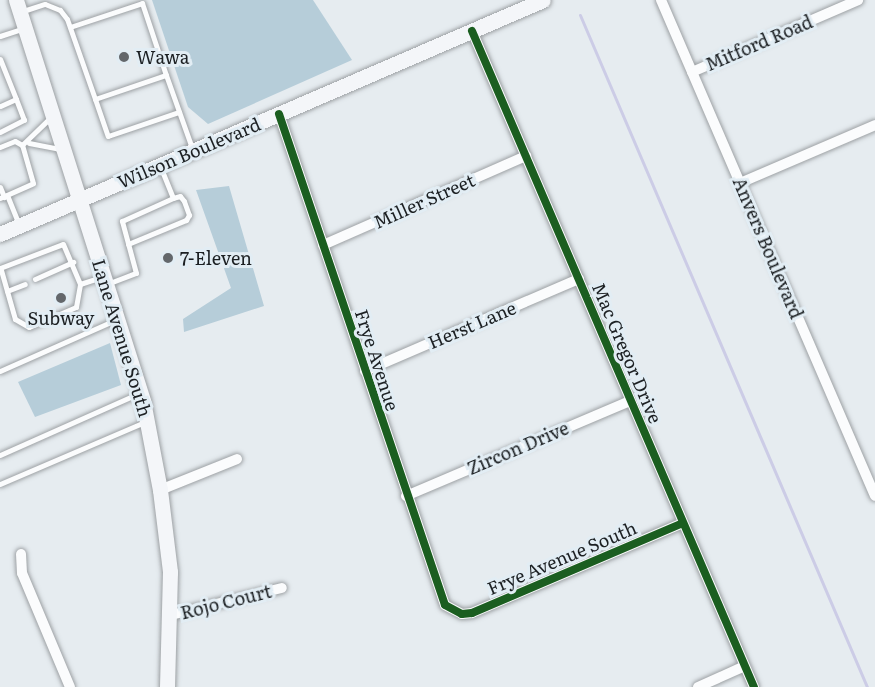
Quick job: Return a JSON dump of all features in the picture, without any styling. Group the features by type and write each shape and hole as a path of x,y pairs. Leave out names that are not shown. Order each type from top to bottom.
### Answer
{"main road":[{"name":"Wilson Boulevard","path":"0,234 543,0"},
{"name":"Lane Avenue South","path":"17,6 50,118 140,392 147,422 160,490 171,615 167,687"}],"street":[{"name":"Anvers Boulevard","path":"661,0 875,496"},
{"name":"Mitford Road","path":"692,72 858,0"},
{"name":"Mac Gregor Drive","path":"472,31 754,687"},
{"name":"Frye Avenue","path":"279,114 439,595 453,611"},
{"path":"740,183 874,128"},
{"name":"Miller Street","path":"323,245 526,156"},
{"name":"Herst Lane","path":"364,371 579,279"},
{"name":"Zircon Drive","path":"406,496 630,400"},
{"path":"160,490 237,459"},
{"name":"Frye Avenue South","path":"453,611 472,613 683,523"},
{"path":"21,554 22,573 70,687"},
{"name":"Rojo Court","path":"171,615 282,588"},
{"path":"698,687 745,666"}],"lane":[{"path":"70,27 142,3 193,151"},
{"path":"17,6 52,5 60,10 70,27 108,136 179,112"},
{"path":"0,36 22,29"},
{"path":"0,59 24,120 0,132"},
{"path":"95,99 166,75"},
{"path":"0,106 16,99"},
{"path":"25,144 50,118"},
{"path":"0,147 15,141 60,149"},
{"path":"3,197 33,183 25,144"},
{"path":"160,165 173,198"},
{"path":"0,187 19,226"},
{"path":"80,284 136,273 128,244 122,221 180,196 189,215 186,220 128,244"},
{"path":"63,244 73,262 80,284 76,307 29,327 15,319 0,268 12,267 63,244"},
{"path":"56,261 60,268"},
{"path":"34,271 36,278 73,262"},
{"path":"44,267 47,274"},
{"path":"7,291 23,285 17,279"},
{"path":"1,369 117,319"},
{"path":"0,455 140,392"},
{"path":"0,484 147,422"}],"shaded area":[{"path":"152,0 313,0 352,60 208,124 188,107"},
{"path":"229,186 264,306 184,332 183,319 231,288 196,190"},
{"path":"110,343 121,385 35,417 18,382"}],"waterway":[{"path":"580,15 867,687"}],"cycle path":[{"path":"472,31 754,687"},
{"path":"279,114 445,605 462,614 472,613 683,523"}],"place":[{"name":"Wawa","path":"124,57"},
{"name":"7-Eleven","path":"168,258"},
{"name":"Subway","path":"61,298"}]}
